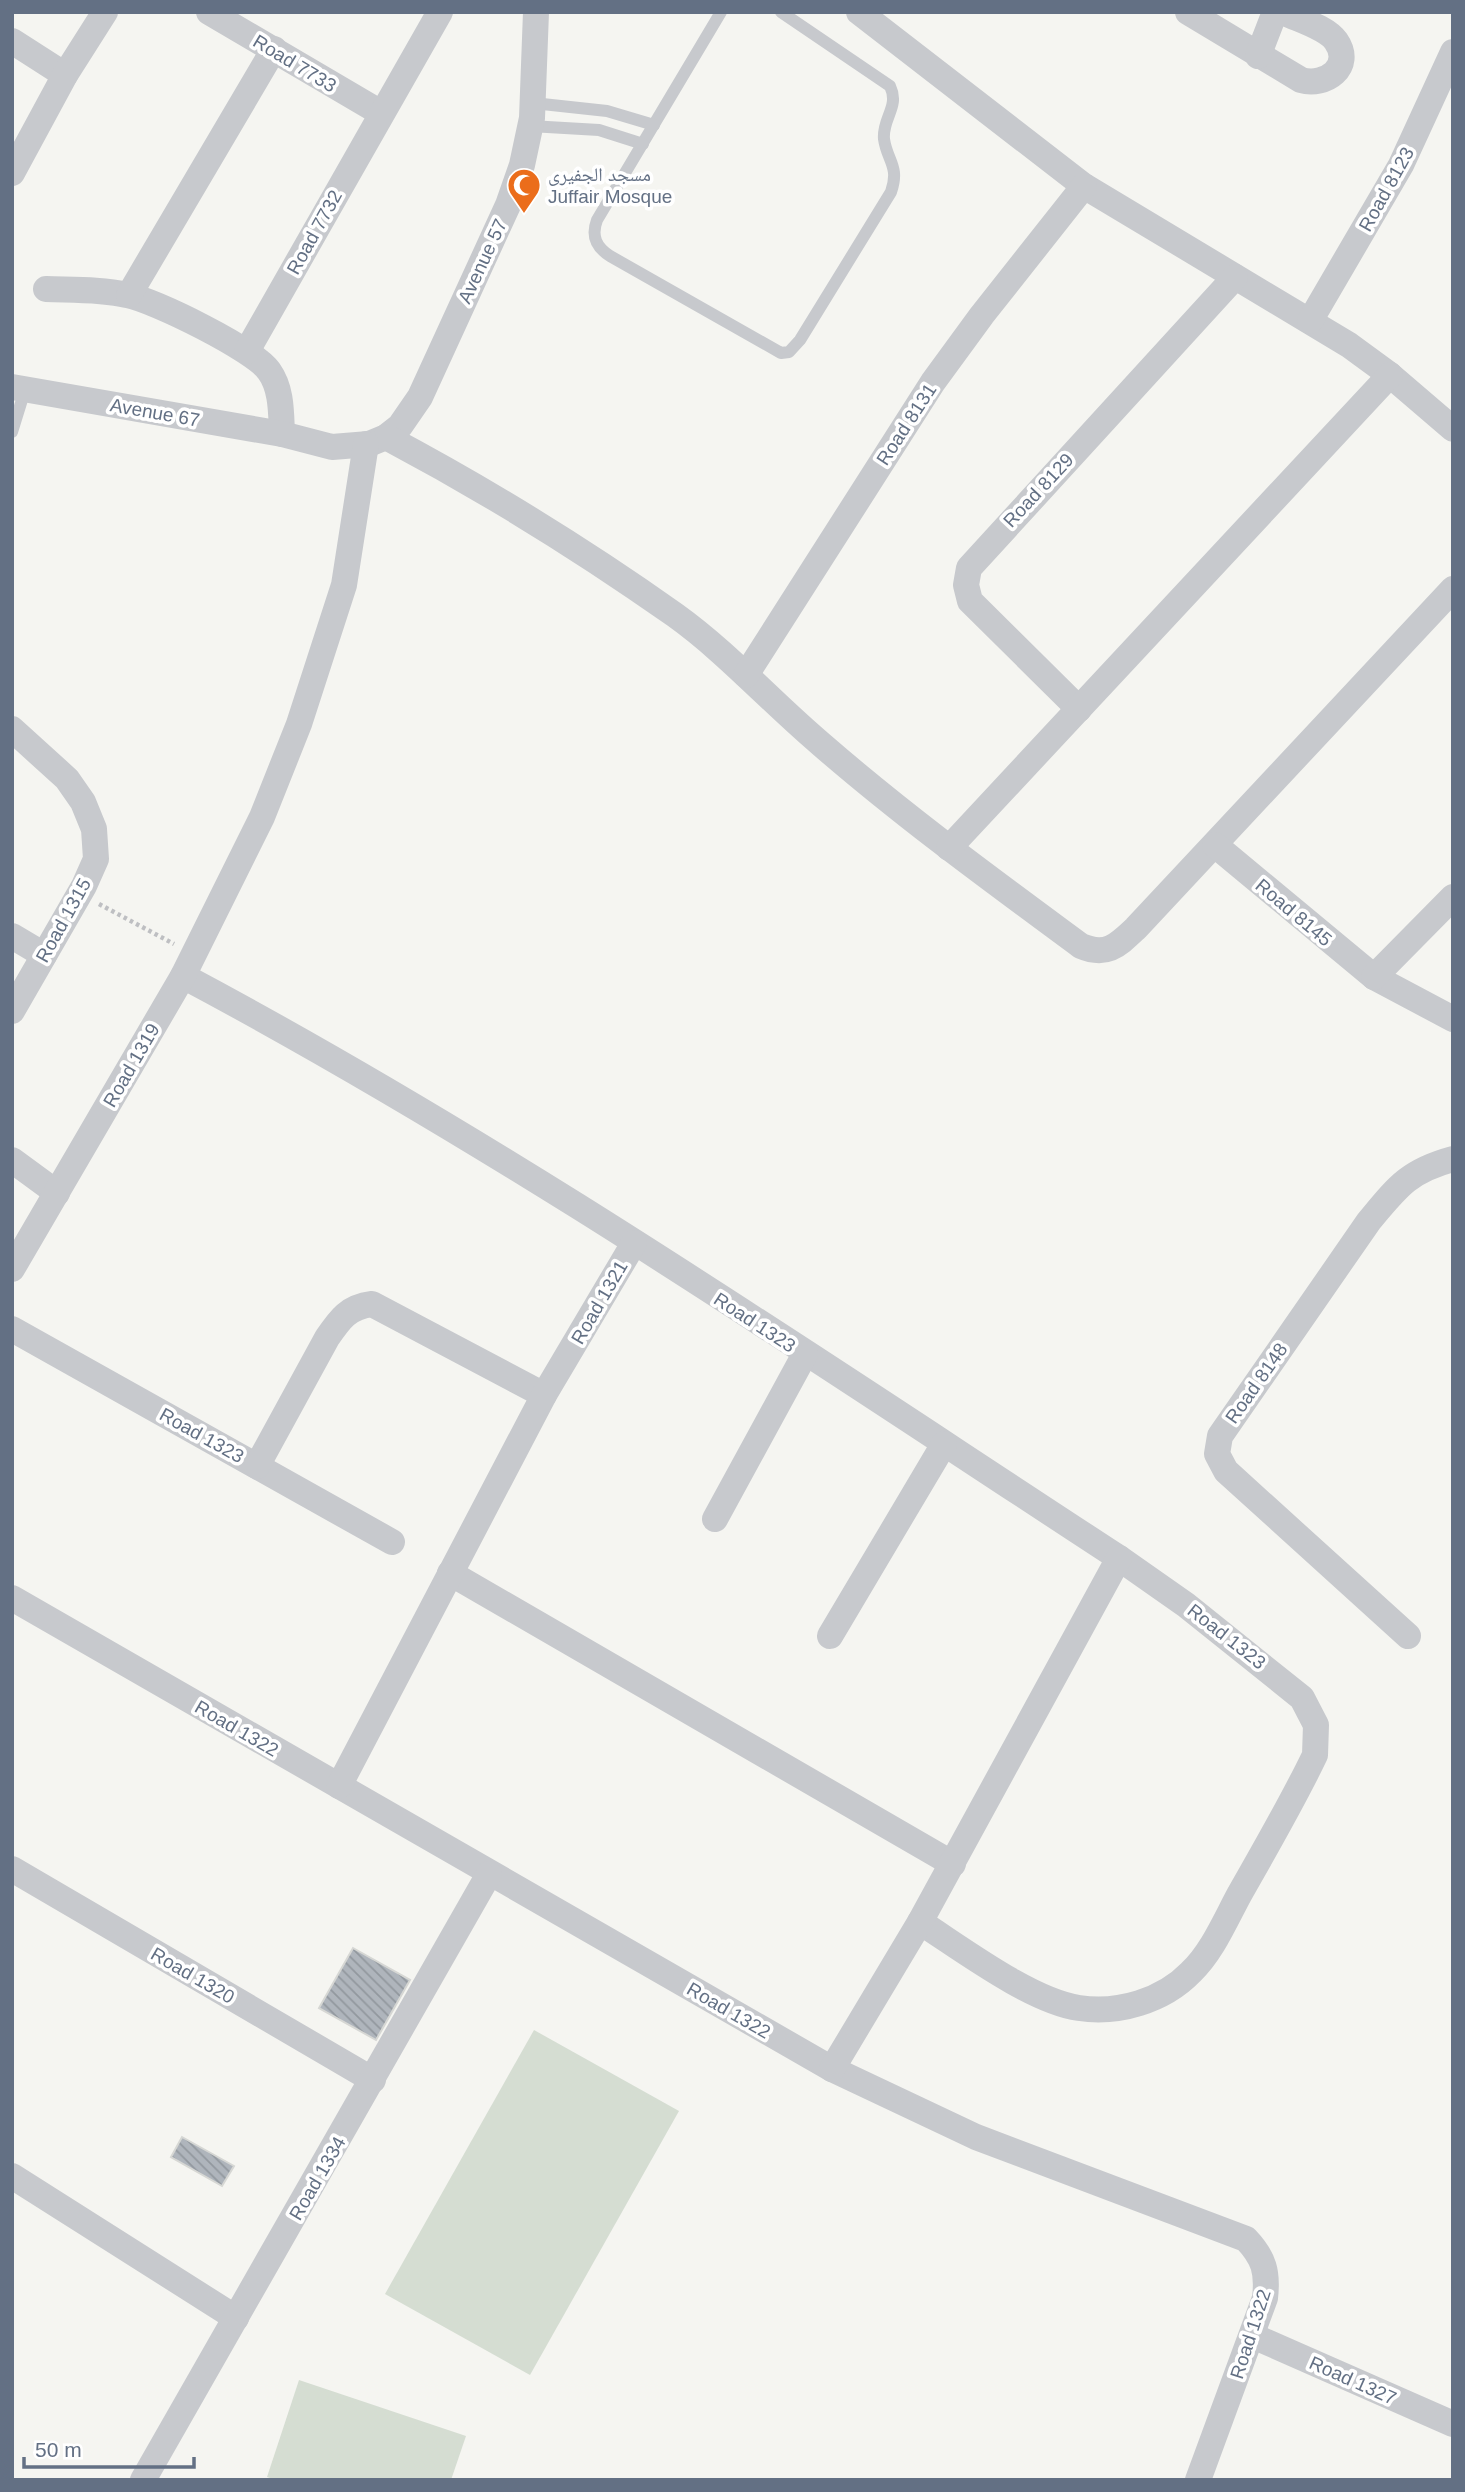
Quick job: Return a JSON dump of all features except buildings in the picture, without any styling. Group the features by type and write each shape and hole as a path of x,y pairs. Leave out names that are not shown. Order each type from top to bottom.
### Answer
{"street":[{"path":"12,173 65,75 105,12"},
{"name":"Road 7733","path":"209,12 381,113"},
{"name":"Road 7732","path":"247,351 440,12"},
{"name":"Avenue 57","path":"426,380 508,205 522,164 532,114 536,12"},
{"path":"859,12 1084,186 1310,321 1391,375 1453,429"},
{"path":"1188,12 1258,56 1312,83 1324,82 1334,75 1340,65 1341,53 1336,41 1328,34 1283,12"},
{"path":"1258,56 1275,12"},
{"path":"12,41 65,75"},
{"path":"129,295 274,49"},
{"name":"Road 8123","path":"1310,321 1401,165 1453,52"},
{"name":"Road 8131","path":"746,675 933,382 1023,261 1084,186"},
{"name":"Road 8129","path":"1079,709 970,601 966,584 970,568 1235,277"},
{"path":"46,289 129,295 247,351 269,370 276,383 290,436"},
{"path":"949,848 1391,375"},
{"path":"426,380 411,412 376,441 504,504 663,608 746,675 824,747 949,848 1082,946 1102,953 1115,947 1136,928 1453,589"},
{"name":"Avenue 67","path":"290,436 340,438 377,427 405,405 426,380"},
{"name":"Avenue 67","path":"19,389 290,436 332,447 376,441"},
{"name":"Road 1319","path":"12,1269 189,966 243,856 299,724 344,585 376,441"},
{"name":"Road 1315","path":"12,729 67,779 90,820 96,859 12,1011"},
{"name":"Road 8145","path":"1215,845 1374,977 1453,1019"},
{"path":"1374,977 1453,897"},
{"path":"12,936 44,954"},
{"name":"Road 1321","path":"189,966 634,1243 544,1395 339,1786"},
{"name":"Road 8148","path":"1408,1636 1226,1471 1217,1454 1220,1436 1369,1221 1393,1192 1422,1168 1453,1159"},
{"path":"12,1160 57,1193"},
{"name":"Road 1323","path":"634,1243 1119,1558 1196,1613 1302,1698 1316,1725 1315,1755 1215,1938 1192,1972 1158,1997 1119,2009 1077,2008 1038,1994 920,1922"},
{"path":"257,1466 327,1338 340,1319 355,1306 372,1304 544,1395"},
{"name":"Road 1323","path":"12,1329 392,1542"},
{"path":"715,1518 805,1354"},
{"path":"830,1636 944,1444"},
{"path":"832,2069 953,1864 1119,1558"},
{"path":"450,1573 953,1864"},
{"name":"Road 1322","path":"12,1598 832,2069 976,2137 1246,2239 1261,2255 1268,2276 1265,2298 1198,2480"},
{"name":"Road 1320","path":"12,1869 373,2080"},
{"name":"Road 1334","path":"143,2480 489,1874"},
{"path":"12,2176 236,2318"},
{"name":"Road 1327","path":"1253,2336 1453,2424"}],"lane":[{"path":"721,12 593,230 601,250 773,351 789,352 796,347 891,192 894,166 884,140 884,130 895,101 890,86 884,80 781,12"},
{"path":"532,114 607,111 654,125"},
{"path":"532,114 643,144"},
{"path":"12,432 19,389"}],"path":[{"path":"79,894 189,966"}],"shaded area":[{"path":"534,2030 679,2111 530,2375 385,2294"},
{"path":"299,2380 466,2436 451,2480 276,2480 267,2477"}],"place":[{"name":"مسجد الجفيري Juffair Mosque","path":"524,215"}]}
